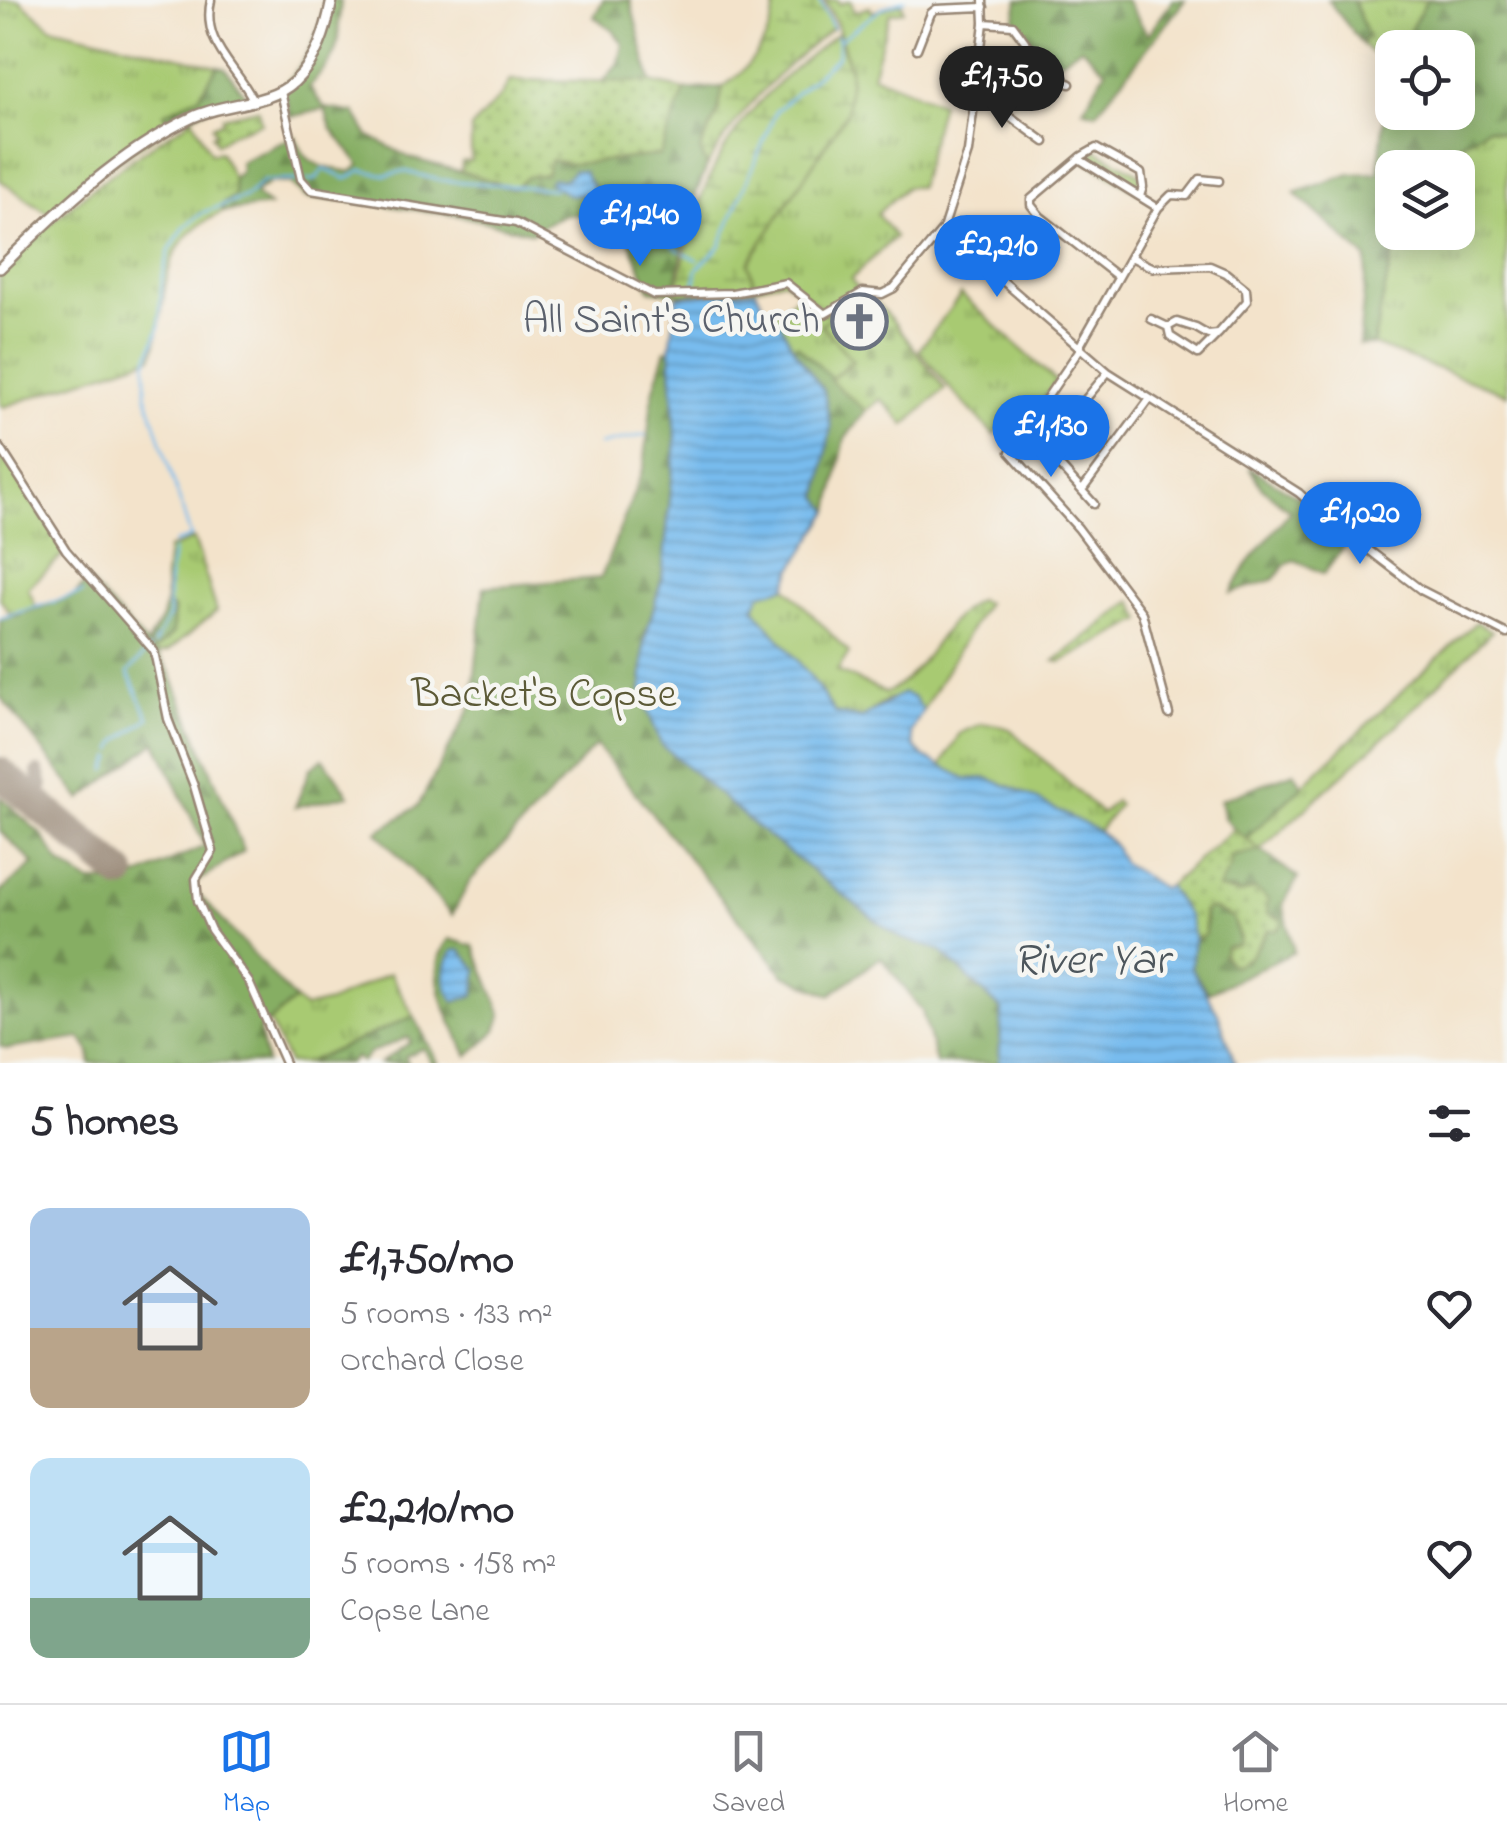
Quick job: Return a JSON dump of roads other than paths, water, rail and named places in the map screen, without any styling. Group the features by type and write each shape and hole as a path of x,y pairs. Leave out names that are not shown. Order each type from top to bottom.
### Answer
{"main road":[{"path":"0,268 51,217 120,162 216,107 280,92 301,75 320,44 332,0"}],"street":[{"path":"211,0 210,33 253,100"},
{"path":"280,92 301,179 308,189 516,223 654,294 740,292 786,283 825,314 858,294 882,294 898,284 943,228 968,152 983,4 936,8 916,50"},
{"path":"984,23 1012,26 1049,74 1070,84"},
{"path":"975,90 1045,142"},
{"path":"1118,276 1031,205 1035,193 1079,160 1101,149 1141,173 1140,196"},
{"path":"1079,160 1158,208"},
{"path":"1170,714 1142,613 1078,528 1010,452 1080,348 1158,208 1171,195 1187,196 1198,176 1219,181"},
{"path":"943,228 1108,372 1299,492 1323,515 1422,590 1507,634"},
{"path":"1131,257 1154,268 1210,266 1246,289 1247,301 1198,354 1170,336 1168,327"},
{"path":"1152,319 1168,327"},
{"path":"1168,327 1177,322 1208,335 1218,334"},
{"path":"1046,447 1108,372"},
{"path":"1083,489 1149,400"},
{"path":"1032,435 1094,504"},
{"path":"0,447 76,564 154,651 168,720 194,786 213,851 196,879 198,902 211,930 249,982 285,1063"}],"water":[{"path":"574,170 584,171 597,197 569,195 548,183 552,178 564,180"},
{"name":"River Yar","path":"756,290 769,318 779,320 793,348 824,391 831,427 819,497 830,511 792,570 786,587 761,594 754,608 835,713 862,718 903,693 913,697 923,710 911,733 914,747 924,757 967,779 987,778 1016,789 1098,831 1113,844 1123,863 1162,888 1168,886 1189,917 1194,940 1191,968 1218,1013 1235,1063 999,1063 1002,1010 940,950 901,938 874,919 754,825 661,744 642,695 644,642 662,578 676,440 670,350 677,297"},
{"path":"460,950 478,970 474,995 455,1002 445,971 452,951"}],"waterway":[{"path":"819,0 834,29"},
{"path":"840,40 884,7 905,0"},
{"path":"694,290 697,269 720,246 776,111 838,56 838,36"},
{"path":"307,180 315,180 324,169 347,179 361,170 386,175 404,171 439,180 554,189"},
{"path":"174,543 191,537 146,394 146,364 159,328 162,279 169,251 185,226 204,212 246,197 263,181 298,180"},
{"path":"597,197 614,206"},
{"path":"622,210 655,222 659,235 680,251"},
{"path":"685,253 698,260"},
{"path":"599,445 645,435"},
{"path":"154,645 169,616 173,549"},
{"path":"0,618 82,593"},
{"path":"114,750 117,742 149,718 128,673 149,649"},
{"path":"107,770 112,757"}],"place":[{"name":"All Saint's Church","path":"859,321"}],"park label":[{"name":"Backet's Copse","path":"544,695"}]}
